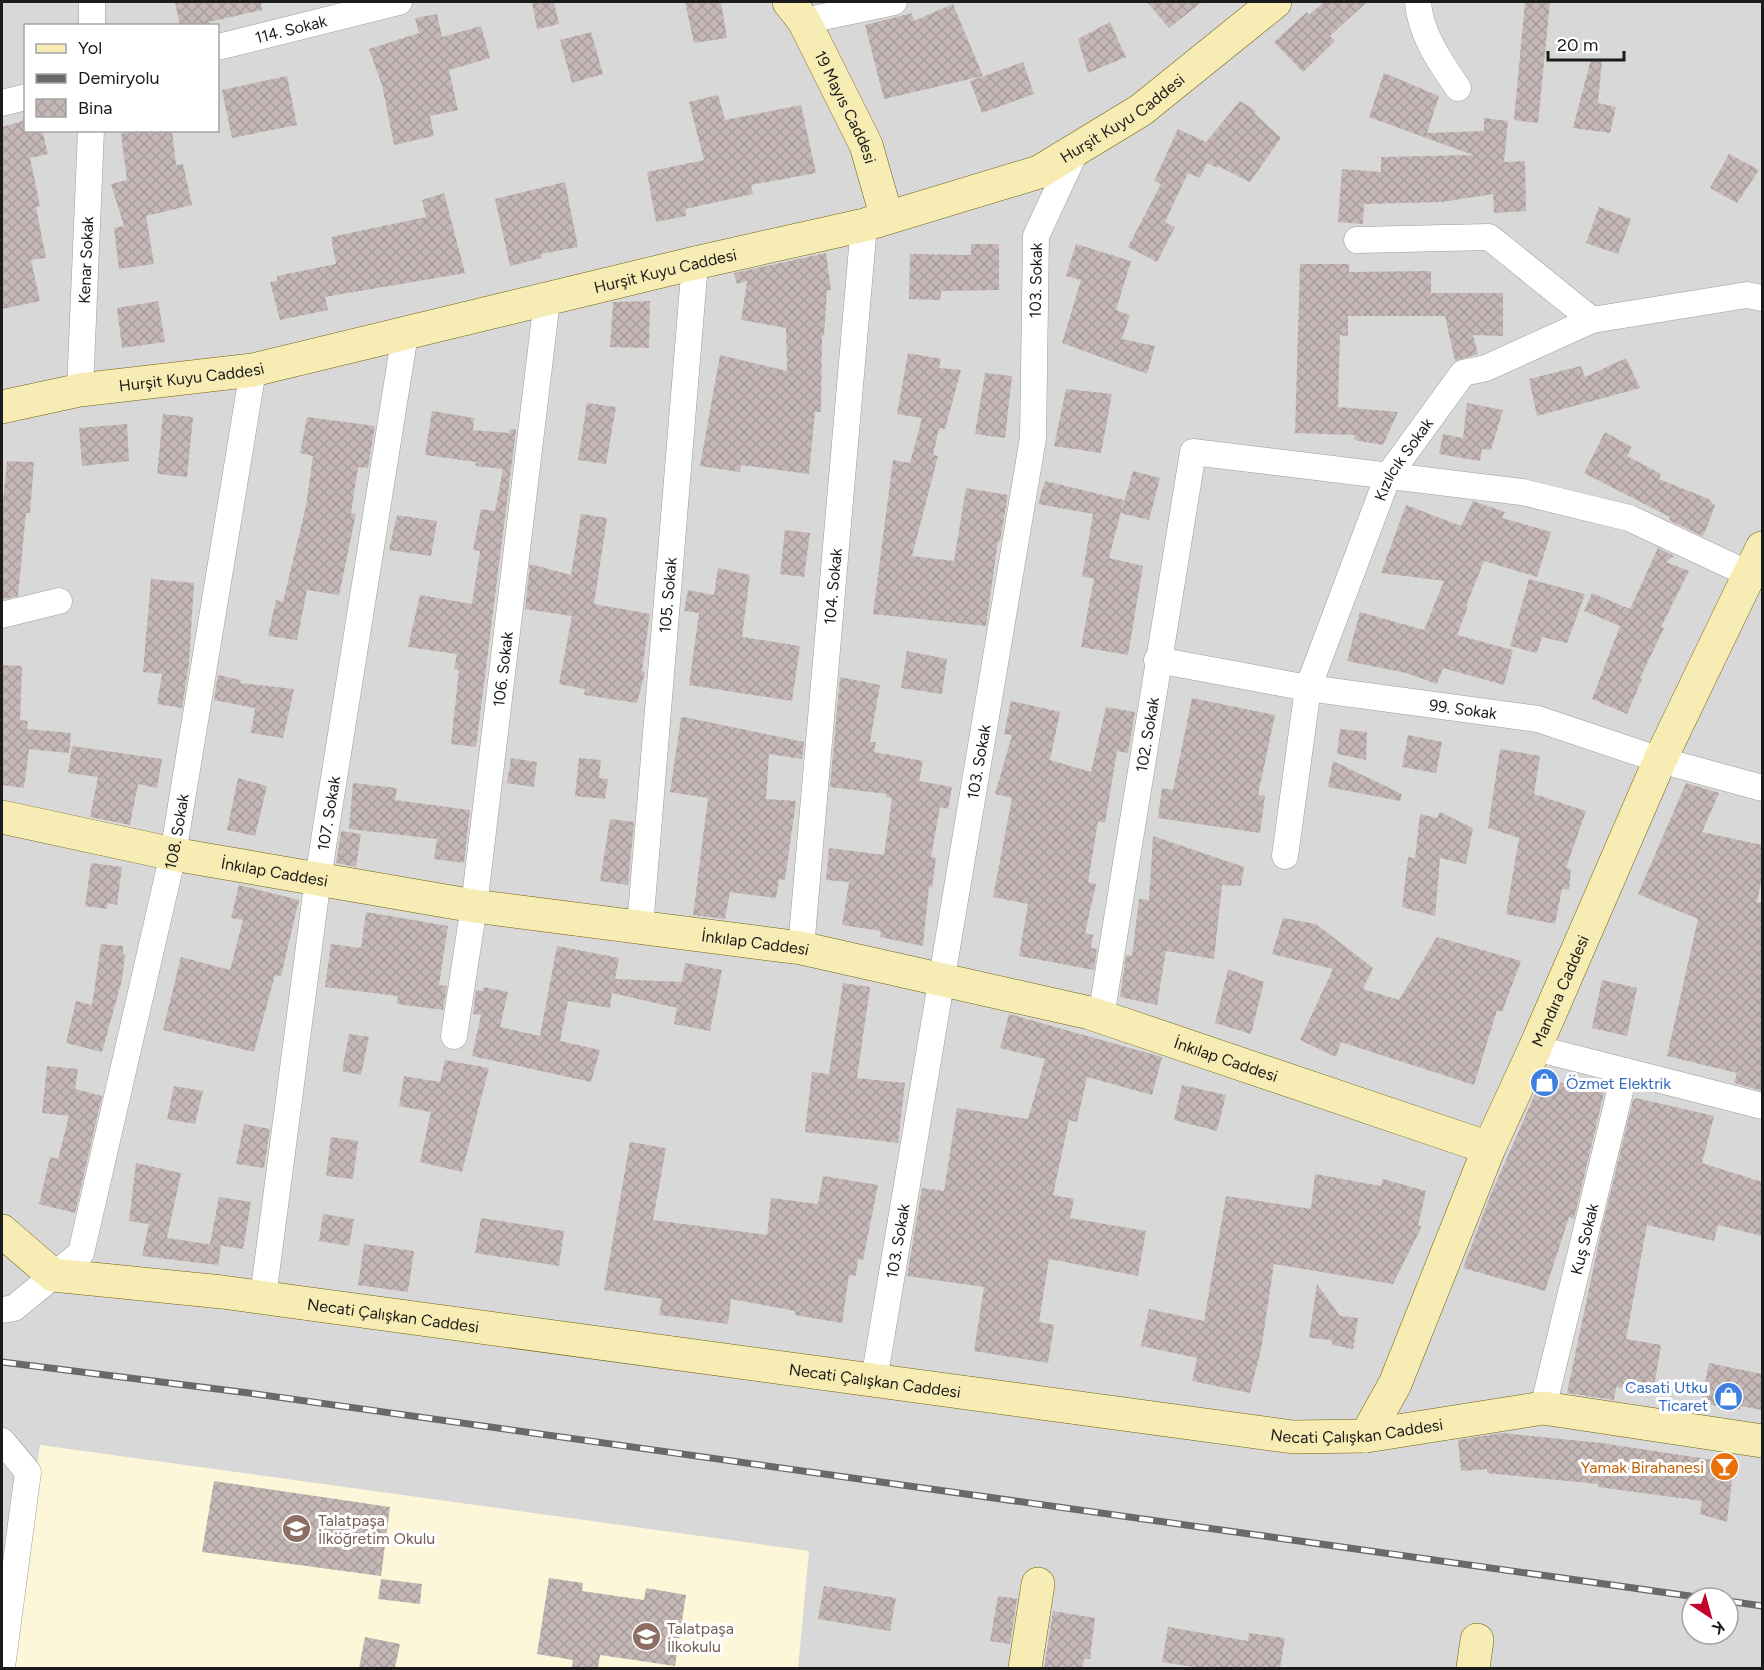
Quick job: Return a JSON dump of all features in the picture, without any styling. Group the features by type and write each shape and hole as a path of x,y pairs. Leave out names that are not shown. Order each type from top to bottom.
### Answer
{"street":[{"path":"92,2 92,24"},
{"name":"114. Sokak","path":"219,47 399,2"},
{"path":"797,11 894,2"},
{"name":"Hurşit Kuyu Caddesi","path":"2,407 80,390 253,370 875,221 1039,172 1141,110 1275,2"},
{"path":"1418,2 1419,19 1440,61 1458,88"},
{"name":"19 Mayıs Caddesi","path":"797,11 866,145 875,221"},
{"path":"2,103 24,98"},
{"name":"Kenar Sokak","path":"80,390 91,132"},
{"name":"103. Sokak","path":"874,1380 1033,438 1036,236 1077,148"},
{"name":"104. Sokak","path":"801,948 875,221"},
{"path":"1358,240 1489,237 1592,320"},
{"name":"105. Sokak","path":"640,927 695,263"},
{"name":"Kızılcık Sokak","path":"1285,856 1308,688 1388,476 1463,373 1486,368 1592,320 1747,295 1762,298"},
{"name":"106. Sokak","path":"454,1036 474,906 547,300"},
{"name":"107. Sokak","path":"263,1297 318,878 405,334"},
{"name":"108. Sokak","path":"2,1310 14,1308 81,1252 173,854 253,370"},
{"name":"102. Sokak","path":"1101,1017 1192,452 1388,476"},
{"path":"1388,476 1522,492 1629,518 1757,561"},
{"name":"Mandıra Caddesi","path":"1366,1437 1395,1384 1489,1148 1660,760 1757,561"},
{"path":"2,615 59,601"},
{"name":"99. Sokak","path":"1157,660 1308,688 1538,719 1660,760 1762,788"},
{"name":"İnkılap Caddesi","path":"2,817 173,854 474,906 801,948 1101,1017 1489,1148"},
{"path":"1535,1048 1762,1106"},
{"name":"Kuş Sokak","path":"1543,1408 1625,1071"},
{"path":"2,1231 53,1275"},
{"name":"Necati Çalışkan Caddesi","path":"53,1275 263,1297 1293,1437 1366,1437 1543,1408 1762,1441"},
{"path":"2,1442 33,1473 2,1667"},
{"path":"1025,1668 1038,1584"}],"shaded area":[{"path":"2,2 1762,2 1762,1668 2,1668"},
{"path":"40,1445 809,1551 798,1668 18,1668 9,1660"}],"building":[{"path":"175,2 261,2 262,10 209,22 210,24 180,24"},
{"path":"532,2 554,2 559,24 537,29"},
{"path":"685,2 721,2 727,38 694,43"},
{"path":"1147,2 1202,2 1169,28"},
{"path":"1324,2 1367,2 1330,36 1335,41 1303,72 1274,42 1307,12 1309,15"},
{"path":"1525,2 1550,2 1538,123 1514,120"},
{"path":"953,4 983,76 884,99 865,25 912,13 914,21"},
{"path":"437,14 442,37 481,26 490,58 449,70 458,110 430,116 434,136 394,145 382,85 369,49 419,33 415,18"},
{"path":"1110,22 1126,57 1088,73 1078,39"},
{"path":"591,32 603,74 572,83 560,40"},
{"path":"1591,59 1602,61 1598,103 1616,107 1610,133 1573,128"},
{"path":"1023,62 1034,94 982,113 970,81"},
{"path":"1384,73 1439,96 1427,133 1484,131 1484,118 1508,121 1504,162 1525,161 1526,211 1494,213 1493,194 1442,202 1364,204 1363,224 1338,222 1342,169 1381,172 1381,157 1473,155 1369,117"},
{"path":"287,76 297,125 232,138 222,90"},
{"path":"718,95 725,120 801,105 816,173 751,185 753,194 685,209 686,216 656,222 647,172 704,160 689,102"},
{"path":"1240,101 1256,111 1254,113 1281,138 1250,182 1207,163 1200,178 1188,173 1165,222 1175,227 1157,262 1128,247 1161,184 1154,181 1178,129 1206,142"},
{"path":"24,121 24,132 42,132 48,154 30,158 40,206 36,207 46,258 31,260 40,301 2,309 2,127"},
{"path":"172,132 176,165 183,164 192,205 146,216 154,264 119,269 114,228 124,226 111,184 127,180 121,134"},
{"path":"1729,154 1759,170 1737,203 1710,188"},
{"path":"565,182 578,247 541,254 542,258 510,266 495,199"},
{"path":"444,193 465,273 325,297 328,310 280,320 270,282 277,281 277,276 336,264 331,237 426,217 422,200"},
{"path":"1599,207 1631,219 1618,254 1586,243"},
{"path":"971,244 999,244 999,290 941,291 940,300 909,299 910,254 971,255"},
{"path":"1076,244 1131,261 1116,310 1130,315 1122,339 1155,346 1147,374 1062,343 1081,280 1066,276"},
{"path":"826,253 831,290 827,290 824,336 822,335 821,412 815,412 809,474 741,465 740,472 700,466 720,355 787,371 786,328 741,320 747,281 737,284 734,273"},
{"path":"1300,264 1349,264 1349,272 1431,271 1431,293 1503,293 1503,336 1473,335 1478,354 1455,361 1445,316 1348,316 1348,336 1340,335 1338,407 1398,412 1383,445 1354,440 1355,435 1295,433"},
{"path":"158,301 165,342 122,348 117,308"},
{"path":"650,301 649,348 610,347 613,302"},
{"path":"908,353 941,359 939,368 961,370 945,429 939,428 933,455 938,456 912,556 954,561 966,488 1008,495 1000,542 998,541 986,626 873,614 893,460 910,463 922,418 897,414"},
{"path":"1626,358 1640,388 1537,416 1529,379 1581,366 1585,377"},
{"path":"985,373 1012,376 1005,438 975,434"},
{"path":"1066,389 1112,394 1101,453 1054,446"},
{"path":"587,403 616,407 606,464 578,460"},
{"path":"1467,403 1503,410 1491,450 1482,449 1480,461 1439,454 1443,434 1463,438"},
{"path":"432,411 474,418 473,430 509,433 510,429 516,430 476,747 451,744 459,670 454,669 457,654 408,647 420,595 472,604 480,551 473,550 481,509 495,511 503,469 475,466 476,462 425,455"},
{"path":"163,414 193,417 187,477 157,474"},
{"path":"307,417 375,426 368,468 358,467 351,513 356,514 339,595 307,590 297,640 268,636 276,600 283,602 306,506 313,456 300,453"},
{"path":"127,424 129,461 82,466 79,428"},
{"path":"1605,432 1632,447 1627,456 1661,474 1659,479 1709,499 1715,506 1702,536 1584,473"},
{"path":"7,461 34,462 30,513 26,513 18,596 2,600 2,512"},
{"path":"1133,471 1160,478 1149,520 1121,513"},
{"path":"1045,481 1124,500 1109,558 1143,566 1128,655 1081,647 1094,578 1082,577 1093,514 1038,504"},
{"path":"1473,501 1505,512 1502,518 1551,532 1537,577 1484,561 1457,635 1513,650 1504,685 1443,668 1437,684 1406,673 1347,661 1360,612 1424,630 1444,581 1381,573 1406,505 1461,526"},
{"path":"581,514 607,518 594,604 650,614 642,671 645,672 637,703 584,695 585,689 559,684 572,616 525,609 530,564 571,575"},
{"path":"397,515 437,521 431,556 389,550"},
{"path":"785,530 810,533 804,577 780,574"},
{"path":"1658,548 1674,556 1666,562 1689,571 1661,627 1664,628 1640,678 1642,679 1627,714 1592,699 1620,626 1584,611 1592,593 1630,609"},
{"path":"718,568 750,575 742,637 800,646 792,701 689,685 699,613 684,611 688,590 714,595"},
{"path":"151,579 194,583 189,663 182,708 157,704 162,674 143,672"},
{"path":"1529,579 1585,594 1567,643 1542,637 1537,653 1510,646"},
{"path":"907,651 947,659 942,694 901,688"},
{"path":"2,665 22,666 20,720 28,721 27,729 71,733 69,753 29,749 24,788 2,785"},
{"path":"218,675 241,680 240,683 294,689 283,738 251,733 255,708 214,700"},
{"path":"840,677 880,685 870,742 876,742 874,752 923,761 919,781 952,787 948,809 940,807 931,857 936,858 932,887 929,887 923,946 880,937 881,931 842,925 849,882 826,880 829,848 884,855 892,798 886,797 887,794 830,787"},
{"path":"1192,698 1275,715 1258,795 1265,796 1260,833 1158,818 1162,788 1173,790"},
{"path":"1011,701 1060,712 1050,760 1091,772 1106,707 1135,712 1128,753 1117,751 1105,823 1098,821 1088,882 1096,884 1085,933 1093,935 1091,948 1097,949 1094,970 1019,956 1028,904 993,897 1012,798 995,794 1012,735 1004,734"},
{"path":"681,718 804,742 802,759 769,754 766,799 796,801 785,880 779,879 776,898 730,892 725,919 693,915 708,798 670,792"},
{"path":"1340,729 1367,732 1366,760 1337,754"},
{"path":"1408,735 1442,742 1436,773 1402,767"},
{"path":"72,746 162,759 157,788 138,784 130,825 90,817 98,777 68,773"},
{"path":"1500,749 1540,756 1534,794 1586,811 1566,868 1571,869 1569,890 1562,889 1555,924 1506,914 1519,838 1488,828"},
{"path":"511,758 537,762 534,787 507,783"},
{"path":"579,758 601,760 599,778 608,779 605,799 575,796"},
{"path":"1333,761 1402,794 1400,801 1328,787"},
{"path":"238,778 267,786 255,836 227,830"},
{"path":"353,783 397,788 395,800 470,810 464,863 434,859 437,839 349,829"},
{"path":"1686,783 1719,793 1702,832 1762,845 1762,878 1757,902 1762,903 1762,1091 1734,1083 1737,1073 1667,1056 1698,919 1638,894"},
{"path":"1440,812 1473,828 1466,864 1440,858 1435,916 1402,907 1408,857 1415,858 1420,814 1437,818"},
{"path":"610,819 634,822 628,885 600,881"},
{"path":"341,831 361,834 356,867 336,863"},
{"path":"1153,836 1244,867 1241,886 1222,885 1214,959 1166,951 1157,1005 1120,997 1126,955 1132,956 1139,899 1149,900"},
{"path":"91,863 122,867 117,905 108,903 107,909 85,906"},
{"path":"239,885 299,900 281,976 275,975 254,1052 163,1030 181,957 230,970 243,920 231,918"},
{"path":"366,912 448,926 439,985 447,986 443,1010 397,1004 398,996 325,987 331,944 361,948"},
{"path":"1283,918 1316,924 1373,968 1363,989 1399,1000 1437,937 1521,961 1502,1012 1497,1010 1474,1085 1341,1042 1336,1057 1300,1040 1333,969 1272,954"},
{"path":"101,944 123,946 125,955 122,980 102,1052 66,1043 76,1001 92,1005"},
{"path":"557,946 619,958 615,979 682,982 685,963 722,970 710,1031 674,1024 677,1008 612,993 610,1008 568,1001 560,1041 600,1050 591,1082 472,1056 481,1015 473,1014 476,990 483,991 484,987 508,992 500,1027 540,1036"},
{"path":"1228,969 1264,982 1251,1034 1215,1023"},
{"path":"1602,980 1637,988 1627,1036 1592,1028"},
{"path":"843,983 870,987 857,1078 905,1083 898,1143 805,1132 812,1072 829,1074"},
{"path":"1009,1014 1162,1057 1152,1095 1087,1077 1077,1122 1069,1120 1053,1195 1074,1199 1070,1218 1146,1231 1138,1276 1049,1259 1039,1322 1054,1325 1048,1363 974,1351 984,1287 907,1276 922,1188 944,1191 957,1108 1028,1119 1045,1059 1000,1048"},
{"path":"349,1034 369,1037 361,1075 342,1071"},
{"path":"445,1060 489,1068 462,1172 420,1162 431,1112 399,1106 404,1076 440,1082"},
{"path":"47,1066 78,1069 75,1089 102,1096 75,1213 39,1204 50,1157 58,1159 69,1116 42,1113"},
{"path":"1542,1078 1604,1093 1574,1219 1569,1217 1545,1291 1463,1268 1491,1194"},
{"path":"1182,1085 1226,1095 1217,1131 1174,1120"},
{"path":"174,1086 203,1091 195,1124 167,1119"},
{"path":"1636,1098 1714,1116 1702,1163 1762,1182 1762,1236 1718,1225 1714,1241 1647,1225 1626,1339 1661,1345 1653,1393 1616,1387 1614,1400 1567,1393 1602,1227 1633,1100"},
{"path":"244,1124 270,1129 264,1168 236,1164"},
{"path":"331,1137 358,1141 353,1179 326,1176"},
{"path":"630,1142 666,1148 653,1220 767,1235 771,1198 818,1204 823,1176 878,1185 863,1260 858,1259 856,1276 849,1275 842,1323 795,1315 795,1311 731,1299 728,1324 659,1315 662,1299 604,1290"},
{"path":"136,1163 181,1173 167,1238 221,1246 218,1265 142,1256 149,1224 129,1221"},
{"path":"1315,1174 1381,1186 1383,1179 1426,1191 1418,1226 1422,1226 1393,1284 1274,1264 1261,1350 1250,1393 1192,1381 1197,1358 1141,1346 1149,1309 1204,1321 1226,1196 1311,1209"},
{"path":"219,1197 251,1202 243,1249 210,1244"},
{"path":"323,1214 354,1219 349,1246 319,1241"},
{"path":"481,1218 564,1231 559,1266 475,1253"},
{"path":"364,1244 414,1251 408,1292 358,1285"},
{"path":"1317,1284 1340,1316 1358,1318 1353,1349 1333,1345 1331,1340 1309,1338"},
{"path":"1709,1363 1762,1374 1762,1410 1741,1406 1740,1410 1701,1403"},
{"path":"1502,1433 1601,1443 1734,1463 1727,1522 1700,1514 1702,1501 1598,1487 1599,1484 1487,1473 1487,1469 1461,1471 1458,1440"},
{"name":"Talatpaşa İlköğretim Okulu","path":"214,1481 390,1507 381,1576 202,1552"},
{"path":"549,1578 583,1583 582,1591 644,1600 646,1588 686,1595 675,1666 600,1655 598,1668 572,1668 573,1660 537,1654"},
{"path":"381,1579 422,1584 420,1604 378,1599"},
{"path":"824,1586 896,1598 890,1631 818,1619"},
{"path":"998,1596 1017,1599 1010,1644 990,1641"},
{"path":"1053,1611 1095,1618 1090,1659 1084,1659 1082,1668 1044,1668"},
{"path":"1168,1627 1248,1641 1249,1633 1285,1638 1280,1668 1200,1668 1162,1662"},
{"path":"365,1637 400,1644 395,1668 359,1668"}],"railway":[{"path":"2,1362 249,1393 1680,1595"},
{"path":"1740,1603 1762,1606"}],"place":[{"name":"Özmet Elektrik","path":"1545,1083"},
{"name":"Casati Utku Ticaret","path":"1729,1396"},
{"name":"Yamak Birahanesi","path":"1725,1467"},
{"name":"Talatpaşa İlköğretim Okulu","path":"297,1529"},
{"name":"Talatpaşa İlkokulu","path":"646,1637"}]}
